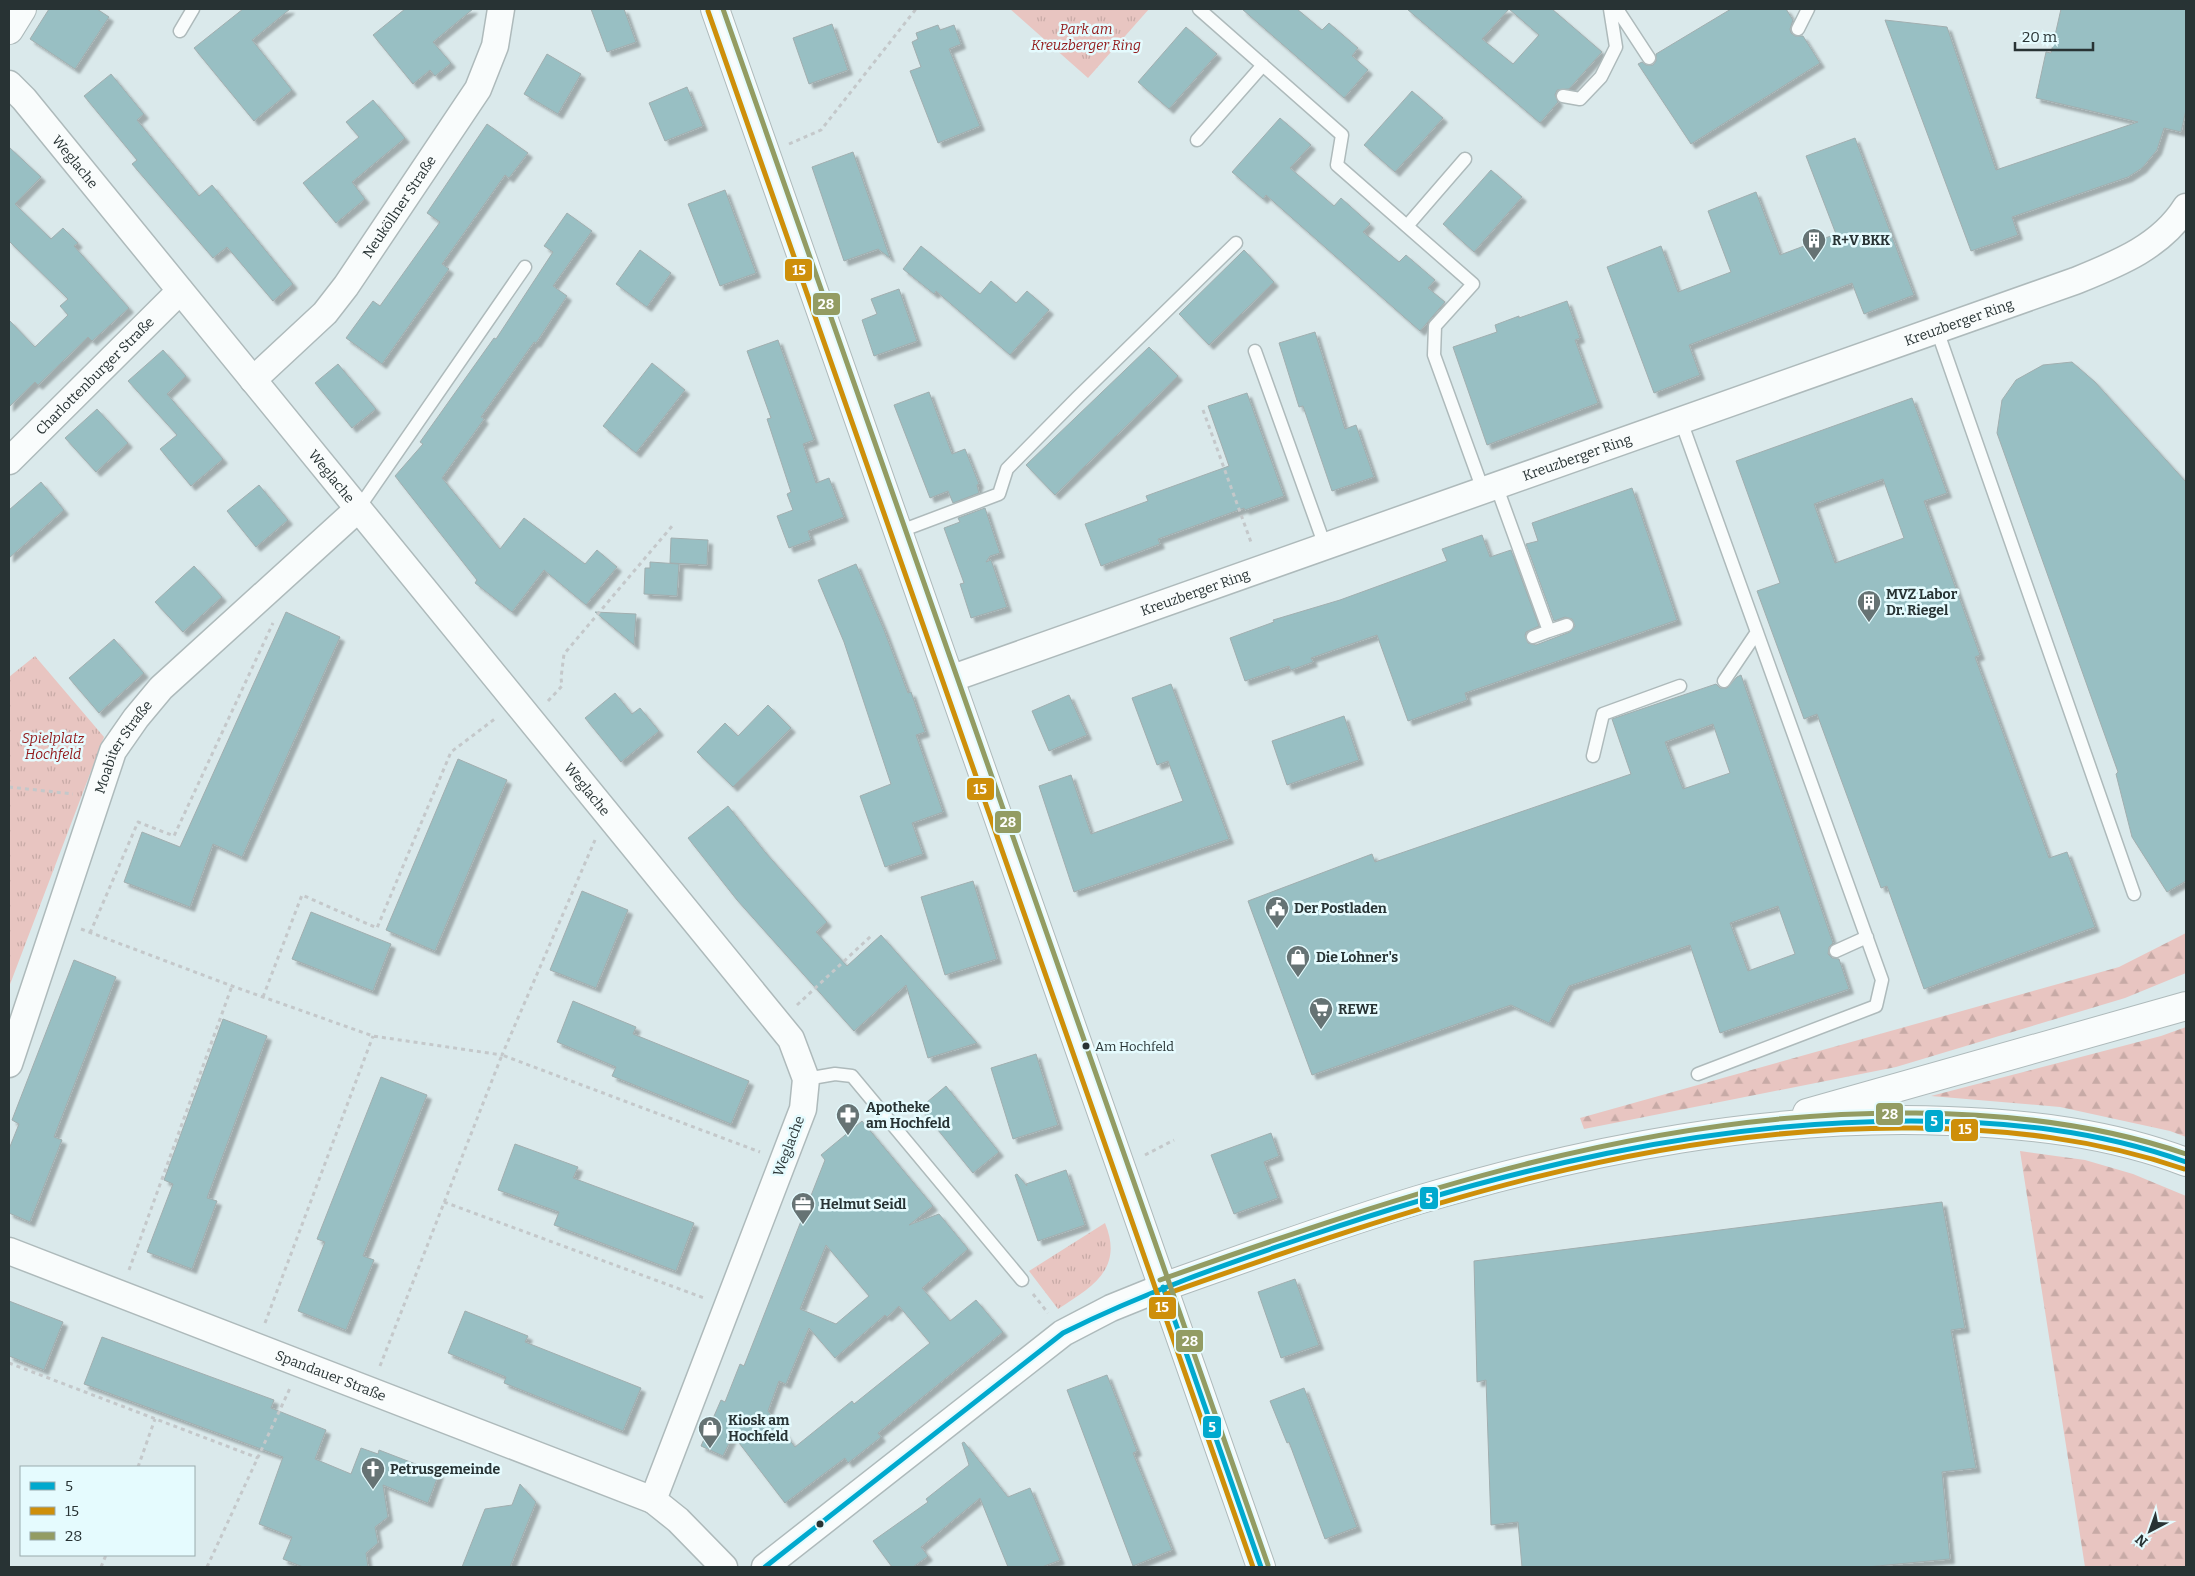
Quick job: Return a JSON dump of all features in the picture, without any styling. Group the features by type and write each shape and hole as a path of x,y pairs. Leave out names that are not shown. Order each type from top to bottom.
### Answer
{"main road":[{"path":"9,30 22,9"},
{"path":"715,9 1261,1567"},
{"path":"1163,1287 1354,1220 1500,1178 1584,1158 1753,1128 2186,1006"},
{"path":"1753,1128 1910,1119 1991,1122 2060,1130 2115,1140 2186,1162"}],"street":[{"name":"Neuköllner Straße","path":"253,380 325,314 346,286 478,89 495,46 501,9"},
{"name":"Weglache","path":"9,84 30,106 791,1039 806,1079 803,1110 653,1500"},
{"name":"Kreuzberger Ring","path":"950,679 1489,487 1681,421 2112,266 2143,250 2179,218 2186,207"},
{"name":"Charlottenburger Straße","path":"9,461 180,291"},
{"name":"Moabiter Straße","path":"9,1064 113,751 136,718 161,688 358,509"},
{"name":"Spandauer Straße","path":"9,1251 653,1500"},
{"path":"765,1567 1063,1333 1111,1308 1163,1287"},
{"path":"653,1500 678,1520 724,1567"}],"lane":[{"path":"180,31 193,9"},
{"path":"1199,9 1342,135 1337,165 1473,284 1435,326 1434,355 1549,631"},
{"path":"1563,96 1580,99 1601,77 1616,47 1610,9"},
{"path":"1617,9 1649,58"},
{"path":"1798,28 1808,9"},
{"path":"1197,140 1263,65"},
{"path":"1407,226 1465,159"},
{"path":"898,532 999,494 1007,470 1078,397 1236,243"},
{"path":"358,509 526,267"},
{"path":"1937,330 2134,894"},
{"path":"1255,351 1325,546"},
{"path":"1681,421 1882,980 1876,1006 1698,1074"},
{"path":"1533,636 1567,625"},
{"path":"1724,681 1757,632"},
{"path":"1593,756 1603,714 1680,686"},
{"path":"1836,951 1867,936"},
{"path":"806,1079 835,1074 852,1076 1022,1280"}],"path":[{"path":"766,155 821,130 916,9"},
{"path":"1202,410 1261,569"},
{"path":"263,997 302,895 378,928 451,752 524,711 562,686 564,654 673,525"},
{"path":"90,933 138,822 174,836 285,596 277,581"},
{"path":"9,787 98,797"},
{"path":"370,1391 502,1055 606,813"},
{"path":"57,920 232,986 373,1036 502,1055 737,1143"},
{"path":"778,1022 871,936"},
{"path":"120,1294 232,986"},
{"path":"256,1346 373,1036"},
{"path":"444,1202 682,1290"},
{"path":"1022,1280 1063,1333"},
{"path":"9,1363 258,1458"},
{"path":"207,1567 301,1364"},
{"path":"138,1466 155,1419"}],"green space":[{"name":"Park am Kreuzberger Ring","path":"1010,9 1149,9 1088,78"},
{"name":"Spielplatz Hochfeld","path":"35,656 104,737 9,987 9,677"},
{"path":"2186,933 2186,973 2125,998 1896,1067 1584,1129 1580,1118 2119,967"},
{"path":"2186,1027 2186,1137 2170,1131 2060,1107 1931,1096 2161,1036"},
{"path":"2020,1151 2085,1160 2133,1174 2186,1196 2186,1567 2085,1567"},
{"path":"1105,1223 1110,1239 1110,1253 1107,1265 1093,1284 1058,1309 1029,1271"}],"building":[{"path":"49,9 97,9 109,17 75,69 30,39"},
{"path":"243,9 290,9 252,40 292,90 254,121 194,48"},
{"path":"405,9 473,9 433,42 451,63 435,76 430,70 413,84 373,35"},
{"path":"591,9 624,9 636,42 607,52"},
{"path":"1242,9 1297,9 1322,30 1329,23 1358,48 1352,56 1368,70 1344,98"},
{"path":"1407,9 1509,9 1552,9 1602,52 1569,89 1557,90 1555,95 1558,102 1540,123","holes":["1509,9 1539,35 1513,64 1482,39"]},
{"path":"1731,9 1786,9 1793,20 1790,29 1791,33 1795,36 1803,36 1820,63 1691,144 1638,64 1642,62 1646,65 1653,65 1656,61 1656,54"},
{"path":"2061,9 2186,9 2186,110 2181,132 2164,128 2157,150 2142,168 2128,177 2012,217 2018,235 1971,251 1885,20 1947,27 1996,170 2138,122 2036,98 2046,52 2051,53"},
{"path":"832,24 848,70 809,84 793,38"},
{"path":"938,25 940,30 954,25 961,44 949,49 980,126 938,143 910,71 921,67 912,42 918,39 916,33"},
{"path":"1186,27 1217,54 1169,109 1138,82"},
{"path":"547,54 581,74 558,114 524,94"},
{"path":"111,74 144,114 137,120 199,196 212,185 293,284 273,301 227,247 213,258 132,164 137,160 84,96"},
{"path":"687,87 703,126 665,141 649,103"},
{"path":"1412,91 1443,118 1395,172 1364,145"},
{"path":"373,100 405,138 352,182 365,199 336,223 303,183 359,137 346,122"},
{"path":"1280,118 1311,145 1290,168 1334,206 1341,198 1370,224 1363,232 1399,262 1406,255 1435,280 1428,288 1445,302 1420,331 1266,195 1263,199 1232,172"},
{"path":"487,124 528,153 509,178 505,175 442,264 449,269 382,364 346,338 373,301 380,306 440,222 427,213"},
{"name":"R+V BKK","path":"1855,138 1914,295 1864,314 1852,283 1689,345 1700,375 1654,393 1607,267 1661,246 1678,292 1731,272 1708,211 1756,192 1780,255 1836,234 1806,156"},
{"path":"9,147 41,177 15,204 51,239 63,228 78,243 74,246 129,308 92,341 88,337 38,385 35,382 9,407 9,320 35,347 68,315 60,306 68,299 9,241"},
{"path":"853,152 890,258 878,249 844,261 812,167"},
{"path":"1491,170 1522,197 1474,252 1443,224"},
{"path":"725,190 756,273 720,286 688,204"},
{"path":"567,213 592,231 553,286 567,296 536,343 534,342 481,417 484,419 442,478 500,549 524,518 585,564 597,550 617,567 586,605 544,570 512,612 475,583 477,580 395,476 423,444 420,442 494,338 496,339 553,252 544,246"},
{"path":"921,246 980,294 991,281 1016,303 1027,291 1049,310 1010,355 936,291 934,294 903,269"},
{"path":"640,250 671,273 647,307 616,284"},
{"path":"1244,250 1274,282 1209,345 1179,314"},
{"path":"899,289 917,341 874,356 862,320 877,314 871,299"},
{"path":"1567,301 1580,338 1575,340 1598,403 1487,445 1453,347 1497,332 1495,325"},
{"path":"1315,332 1345,429 1356,425 1374,477 1332,491 1303,406 1299,407 1279,343"},
{"path":"778,340 814,440 803,444 816,483 829,478 844,517 808,531 811,540 789,548 777,516 793,510 787,494 791,492 767,419 771,418 747,351"},
{"path":"1149,347 1178,376 1055,495 1026,465"},
{"path":"163,350 186,376 167,394 223,459 191,486 160,449 177,435 128,381"},
{"path":"2072,362 2095,382 2186,482 2186,881 2167,892 2132,837 2116,774 2118,772 1997,433 2002,400 2016,380 2043,365"},
{"path":"652,363 685,390 636,453 603,426"},
{"path":"338,364 376,409 352,428 315,383"},
{"path":"929,392 952,454 965,449 979,484 977,485 979,493 953,503 948,491 930,498 894,405"},
{"path":"1247,393 1284,496 1245,510 1244,508 1158,539 1160,544 1101,566 1085,524 1148,501 1146,496 1229,466 1208,406"},
{"path":"1912,398 1947,493 1924,501 1980,655 1975,657 2049,858 2067,852 2095,927 1924,989 1887,886 1881,888 1817,714 1804,719 1757,591 1780,583 1736,461","holes":["1883,479 1904,538 1835,563 1814,504"]},
{"path":"97,409 128,443 96,472 65,438"},
{"path":"41,482 64,510 9,558 9,510"},
{"path":"259,485 288,520 256,547 227,511"},
{"path":"1632,488 1677,620 1465,693 1467,700 1408,721 1377,635 1311,658 1313,662 1291,670 1289,666 1245,681 1230,638 1274,622 1273,620 1340,600 1447,561 1442,549 1482,535 1490,557 1511,550 1539,626 1526,632 1525,636 1528,643 1536,645 1570,632 1575,626 1572,619 1565,617 1554,621 1526,544 1538,541 1532,523"},
{"path":"985,508 1000,553 990,556 986,562 991,560 1007,607 971,618 960,584 964,583 944,528 960,522 958,518"},
{"path":"671,538 708,540 707,565 670,563"},
{"path":"650,562 679,564 677,596 644,594 645,568 650,568"},
{"path":"856,564 908,693 911,692 925,732 916,735 943,812 912,823 923,854 885,867 860,796 891,784 844,642 818,580"},
{"path":"194,566 222,597 183,632 155,602"},
{"path":"286,612 340,637 242,857 213,844 190,907 124,882 142,832 180,847"},
{"path":"595,612 636,614 634,645"},
{"path":"114,639 144,673 99,713 69,678"},
{"path":"1741,675 1833,943 1829,947 1828,954 1832,958 1839,959 1849,989 1720,1033 1690,945 1569,986 1549,1023 1511,1005 1312,1075 1248,901 1372,854 1375,862 1631,774 1612,719 1716,684 1720,688 1727,688","holes":["1713,724 1730,773 1683,789 1665,742","1778,906 1795,954 1748,971 1730,923"]},
{"path":"1171,684 1229,839 1074,892 1039,786 1071,775 1091,834 1183,801 1168,761 1157,765 1132,698"},
{"path":"615,693 632,714 640,708 659,731 621,762 585,718"},
{"path":"1069,695 1087,735 1049,751 1032,711"},
{"path":"768,705 791,728 733,787 697,752 725,723 738,736"},
{"path":"1344,716 1359,760 1287,785 1272,741"},
{"path":"458,759 507,780 435,951 386,930"},
{"path":"728,806 765,852 827,922 816,932 847,966 881,935 977,1043 928,1058 906,985 854,1031 737,900 688,838"},
{"path":"973,881 997,959 945,975 921,897"},
{"path":"582,891 628,910 596,988 550,970"},
{"path":"311,912 391,944 373,991 292,959"},
{"path":"74,960 116,977 54,1137 62,1140 30,1222 9,1213 9,1149 19,1124 12,1120"},
{"path":"573,1001 636,1027 633,1034 749,1081 731,1124 612,1076 616,1067 557,1042"},
{"path":"223,1019 267,1036 207,1198 217,1201 192,1269 147,1252 173,1184 164,1180"},
{"path":"1036,1054 1058,1125 1013,1139 991,1068"},
{"path":"381,1077 427,1095 363,1256 374,1260 346,1330 298,1311 325,1242 317,1239"},
{"path":"946,1086 999,1152 973,1173 920,1108"},
{"path":"862,1121 933,1206 909,1225 939,1214 968,1249 922,1288 950,1321 976,1300 1003,1332 878,1433 881,1437 848,1463 845,1458 785,1503 733,1435 723,1456 701,1446 721,1400 725,1402 740,1364 744,1366 825,1160 821,1155","holes":["826,1245 869,1296 836,1324 800,1309","899,1306 930,1343 854,1404 852,1401 795,1447 768,1411 779,1381 786,1384 809,1328 835,1358 885,1315 887,1317"]},
{"path":"1271,1133 1279,1156 1264,1162 1278,1198 1234,1214 1211,1155"},
{"path":"515,1144 578,1167 573,1178 694,1223 676,1271 554,1225 559,1212 498,1190"},
{"path":"1066,1170 1085,1225 1038,1241 1015,1175 1017,1174 1027,1186 1026,1184"},
{"path":"1942,1202 1965,1328 1951,1330 1976,1468 1942,1472 1950,1559 1867,1567 1522,1567 1518,1522 1491,1525 1486,1380 1477,1382 1474,1261"},
{"path":"1295,1279 1319,1345 1281,1358 1258,1292"},
{"path":"9,1301 63,1322 44,1370 9,1356"},
{"path":"465,1311 528,1336 525,1342 641,1388 623,1431 504,1383 506,1377 448,1353"},
{"path":"102,1337 274,1400 271,1408 326,1430 315,1459 351,1474 361,1448 378,1454 379,1450 439,1473 428,1503 383,1485 388,1517 375,1527 378,1543 366,1553 368,1567 303,1567 283,1559 292,1537 259,1524 283,1457 84,1384"},
{"path":"1107,1375 1137,1451 1133,1453 1172,1550 1133,1566 1067,1390"},
{"path":"1304,1388 1357,1527 1325,1539 1289,1442 1287,1443 1270,1401"},
{"path":"964,1442 1008,1497 1030,1488 1060,1560 1042,1567 1008,1567 980,1498 921,1547 928,1556 913,1567 892,1567 873,1541 928,1502 926,1499 969,1465 962,1443"},
{"path":"520,1484 536,1502 510,1567 462,1567 485,1509 512,1505"}],"transit line":[{"name":"28","path":"723,9 1268,1565"},
{"name":"15","path":"708,11 1253,1567"},
{"name":"28","path":"1160,1280 1437,1188 1531,1163 1625,1142 1721,1126 1818,1116 1916,1113 1985,1116 2087,1128 2120,1135 2186,1154"},
{"name":"5","path":"765,1567 1063,1333 1093,1318 1217,1268 1385,1211 1459,1189 1607,1153 1758,1130 1834,1123 1946,1121 2016,1126 2085,1135 2119,1142 2186,1162"},
{"name":"15","path":"1166,1294 1349,1231 1441,1203 1533,1178 1627,1157 1722,1141 1818,1131 1915,1128 1983,1131 2084,1143 2118,1150 2184,1169"},
{"name":"5","path":"1163,1287 1261,1567"}],"place":[{"name":"R+V BKK","path":"1814,261"},
{"name":"MVZ Labor Dr. Riegel","path":"1869,623"},
{"name":"Der Postladen","path":"1277,929"},
{"name":"Die Lohner's","path":"1298,978"},
{"name":"REWE","path":"1321,1030"},
{"name":"Am Hochfeld","path":"1086,1046"},
{"name":"Apotheke am Hochfeld","path":"848,1136"},
{"name":"Helmut Seidl","path":"803,1225"},
{"name":"Kiosk am Hochfeld","path":"710,1449"},
{"name":"Petrusgemeinde","path":"373,1490"}]}
